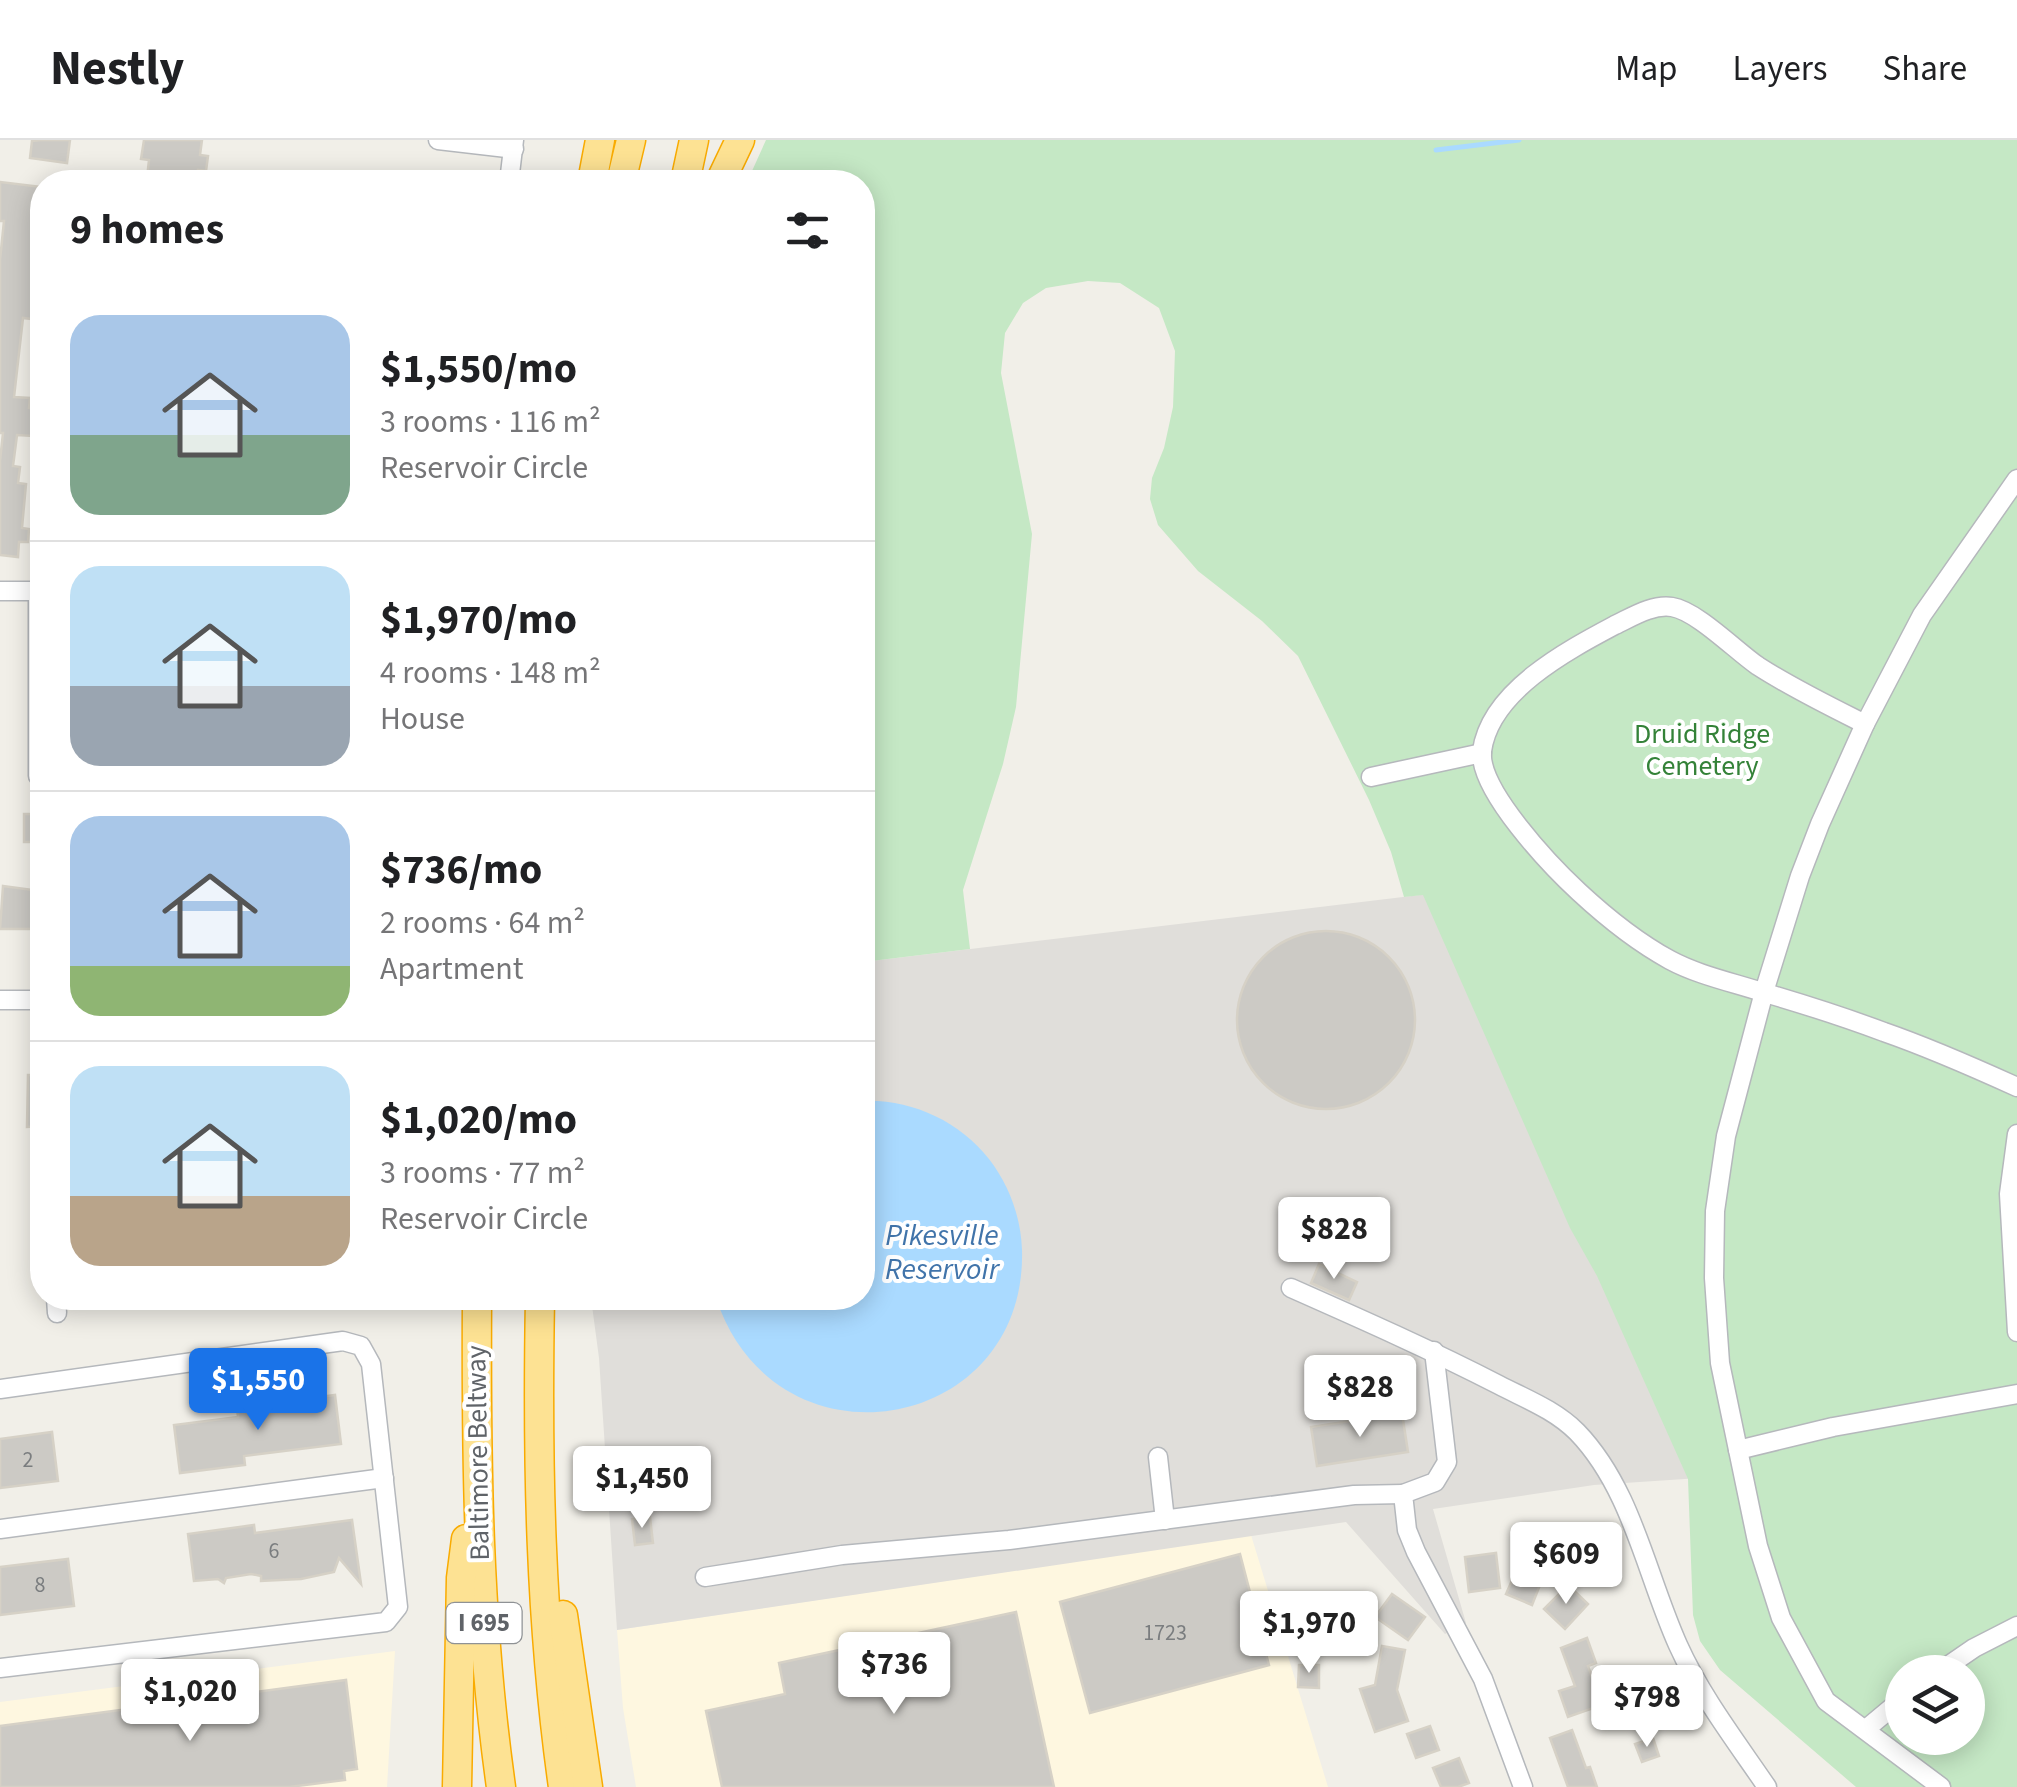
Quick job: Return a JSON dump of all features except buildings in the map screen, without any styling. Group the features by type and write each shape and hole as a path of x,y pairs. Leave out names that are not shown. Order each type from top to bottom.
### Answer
{"highway":[{"path":"594,170 600,140"},
{"path":"624,170 630,140"},
{"path":"688,170 694,140"},
{"path":"726,170 740,140"},
{"name":"Baltimore Beltway","path":"477,1310 476,1458 482,1596 501,1787"},
{"name":"I 695","path":"540,1310 537,1469 549,1657 563,1787"},
{"path":"457,1787 461,1578 476,1458"},
{"path":"537,1469 558,1578 588,1787"}],"street":[{"path":"438,140 514,145 511,170"},
{"path":"1940,1787 1826,1701 1781,1618 1761,1559 1720,1363 1714,1278 1716,1211 1726,1136 1800,876 1865,724 1922,614 2011,499 2017,478"},
{"path":"0,591 30,591"},
{"path":"1865,724 1758,666 1686,612 1666,606 1637,614 1535,674 1506,702 1482,752 1490,781 1513,820 1538,851 1586,899 1633,937 1671,960 1886,1032 2017,1087"},
{"path":"1371,777 1482,752"},
{"path":"0,1000 30,1000"},
{"path":"2017,1134 2009,1194 2017,1332"},
{"path":"1291,1288 1434,1351 1558,1416 1594,1452 1624,1504 1688,1667 1766,1787"},
{"path":"0,1389 352,1342 361,1346 371,1364 398,1607 386,1622 0,1668"},
{"path":"705,1577 842,1556 1009,1540 1354,1495 1403,1494 1435,1482 1447,1462 1434,1351"},
{"path":"1738,1450 2017,1394"},
{"path":"1158,1457 1165,1520"},
{"path":"0,1530 384,1478"},
{"path":"1403,1494 1407,1530 1483,1679 1522,1787"},
{"path":"1964,1655 2017,1626"},
{"path":"1866,1728 1885,1713"}],"shaded area":[{"path":"1453,891 1700,1478 1594,1485 1433,1509 1466,1623 1445,1634 1346,1522 617,1630 593,1310 875,1310 875,961"},
{"path":"1251,1535 1328,1787 636,1787 623,1708 617,1630"},
{"path":"395,1651 387,1787 0,1787 0,1702"}],"green space":[{"name":"Druid Ridge Cemetery","path":"766,140 2017,140 2017,1787 1856,1787 1720,1670 1700,1641 1693,1615 1688,1479 1597,1276 1570,1228 1423,895 1404,897 1391,852 1369,800 1298,656 1262,621 1198,571 1158,525 1150,499 1152,478 1173,407 1175,351 1159,308 1120,283 1088,281 1046,288 1023,303 1005,333 1001,373 1032,534 1016,707 1003,764 963,890 970,949 875,961 875,170 752,170"}],"water":[{"name":"Pikesville Reservoir","path":"875,1101 916,1108 949,1123 989,1159 1013,1202 1022,1250 1013,1312 985,1360 943,1393 893,1410 840,1410 789,1392 746,1355 722,1310 875,1310"}],"waterway":[{"path":"1436,150 1519,140"}]}
